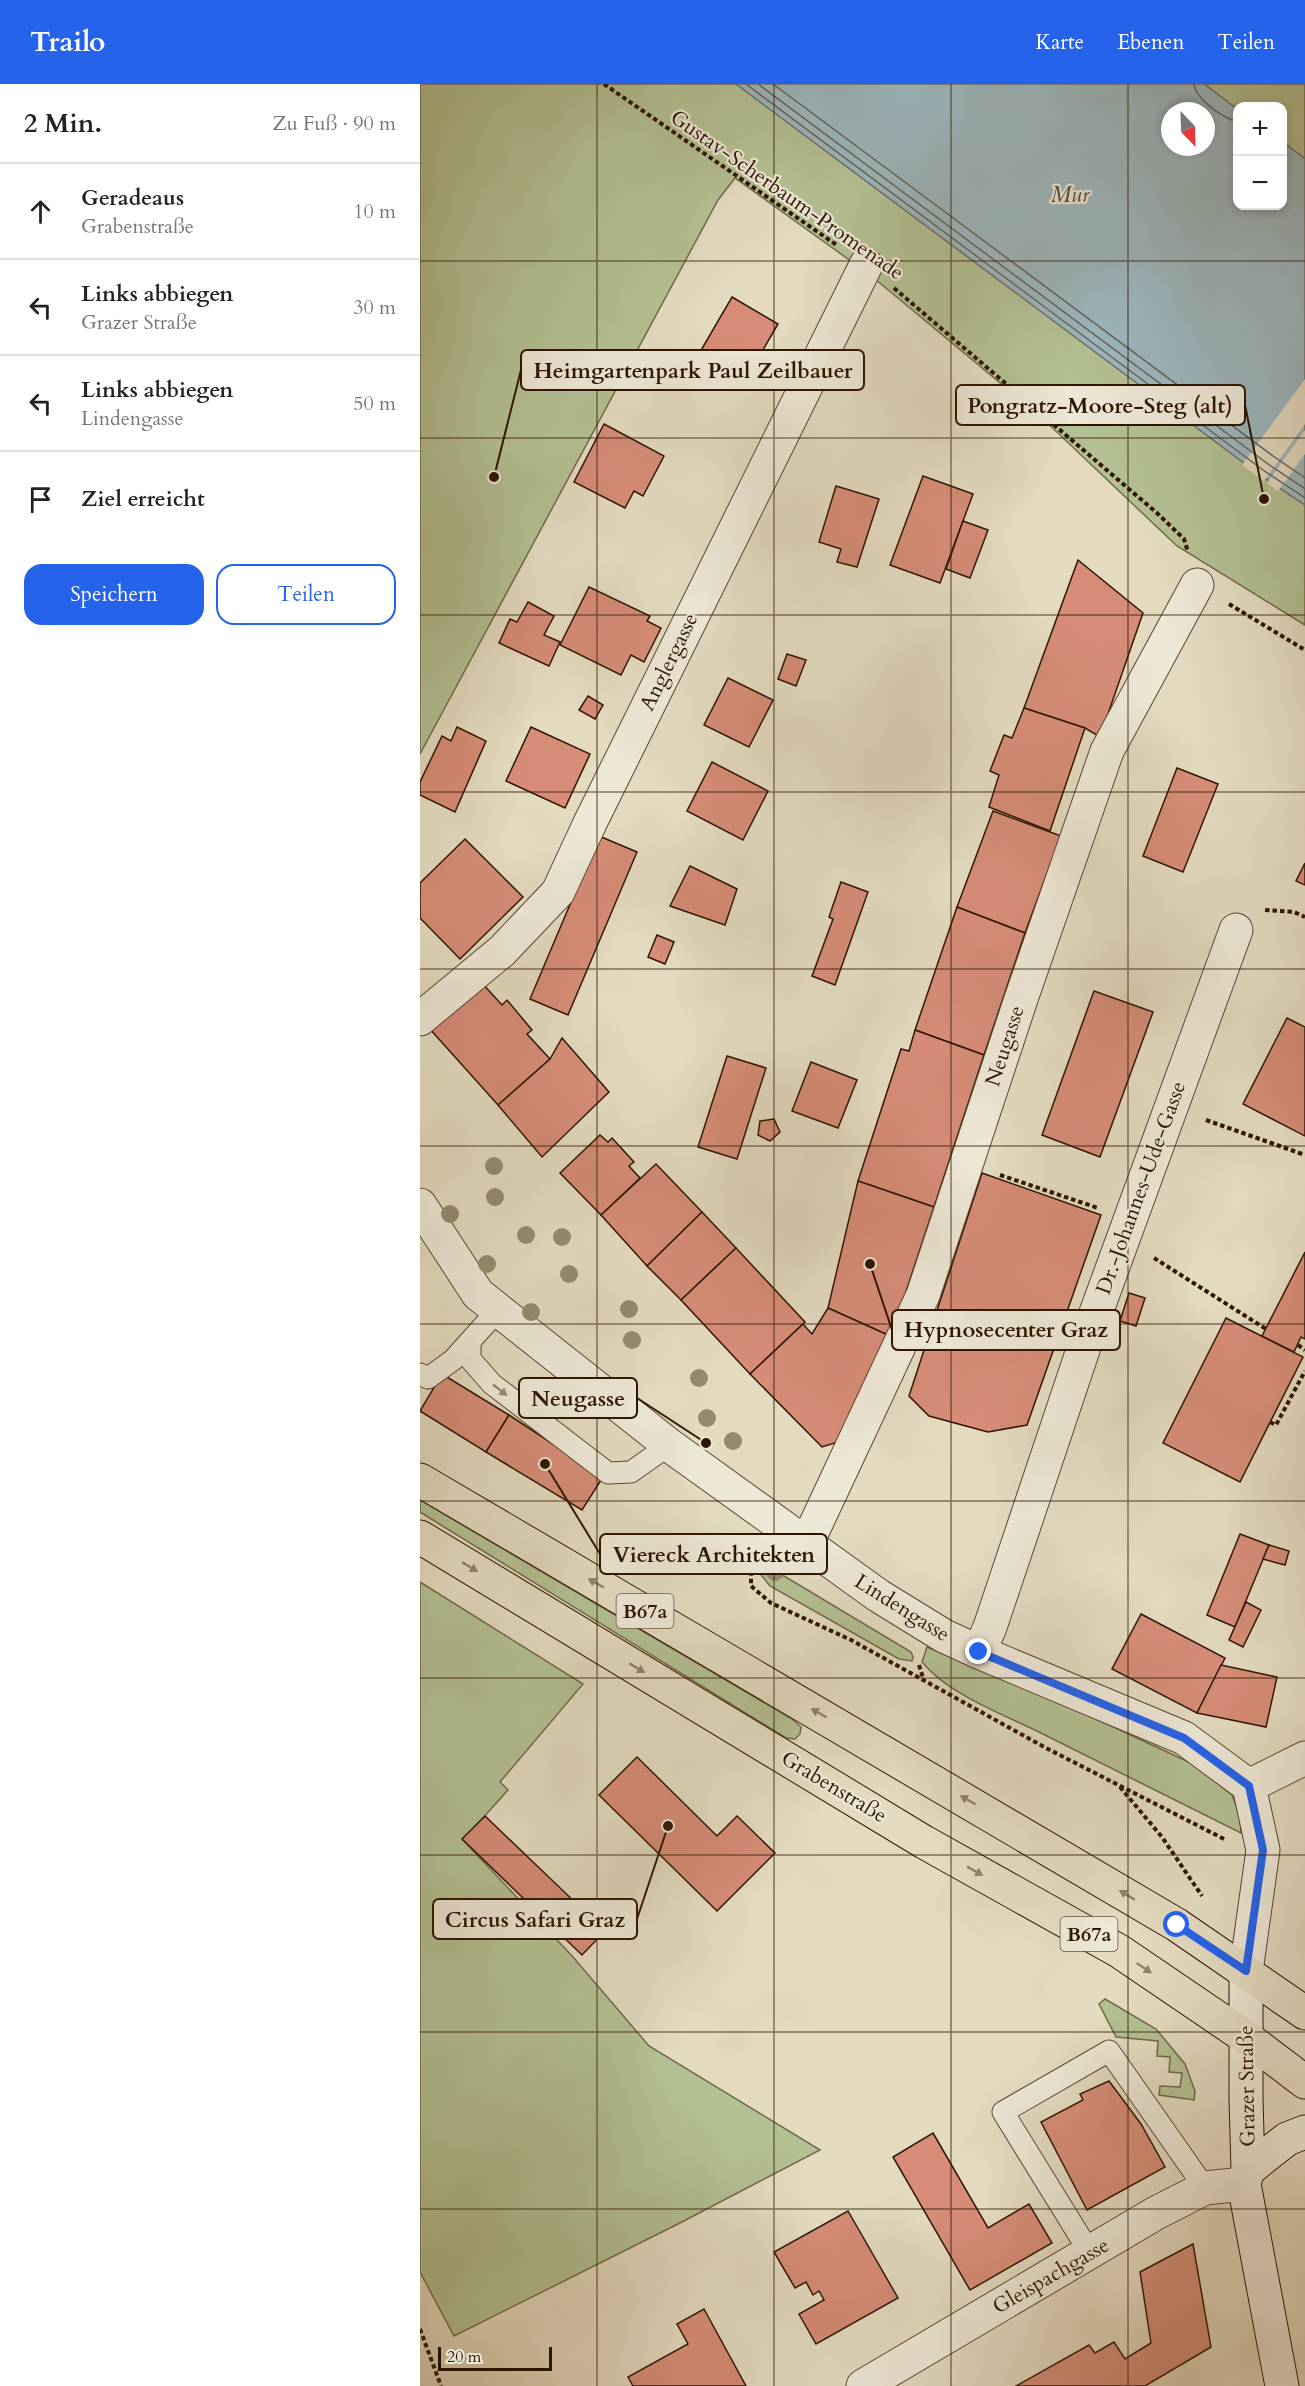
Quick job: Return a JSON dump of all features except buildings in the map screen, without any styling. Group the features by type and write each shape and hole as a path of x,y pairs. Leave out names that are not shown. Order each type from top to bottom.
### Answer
{"main road":[{"name":"B67a","path":"420,1480 1177,1925 1305,2013"},
{"name":"Grabenstraße","path":"420,1537 924,1842 1119,1951 1247,2038"},
{"name":"B67a","path":"1247,2038 1305,2082"}],"street":[{"name":"Anglergasse","path":"420,1018 502,951 558,892 866,265"},
{"name":"Neugasse","path":"806,1545 923,1295 1021,999 1107,751 1197,585"},
{"name":"Dr.-Johannes-Ude-Gasse","path":"979,1652 990,1627 1085,1341 1236,930"},
{"name":"Lindengasse","path":"420,1205 478,1294 669,1445 806,1545 879,1596 944,1636 1184,1738 1249,1786"},
{"path":"1249,1786 1305,1758"},
{"name":"Grazer Straße","path":"1249,1786 1263,1850 1246,1971 1246,2177 1282,2386"},
{"path":"1246,2177 1287,2139 1305,2132"},
{"name":"Gleispachgasse","path":"863,2386 1156,2213 1205,2188 1246,2177"}],"lane":[{"path":"420,1374 428,1378 453,1360 498,1310"},
{"path":"470,1343 470,1359 492,1384 608,1473 632,1472 669,1445"},
{"path":"1090,2253 1003,2112 1109,2051 1205,2188"}],"path":[{"name":"Gustav-Scherbaum-Promenade","path":"604,84 866,265 992,370 1184,539 1197,585"},
{"path":"1197,585 1305,650"},
{"path":"1171,1107 1305,1155"},
{"path":"966,1164 1126,1229 1266,1329"},
{"path":"1298,1345 1305,1350"},
{"path":"1270,1422 1276,1425 1305,1371"},
{"path":"758,1548 751,1559 751,1586 771,1603 851,1640 1046,1748 1225,1839 1227,1850"},
{"path":"1117,1784 1162,1837 1203,1897"},
{"path":"420,2329 441,2386"}],"green space":[{"path":"420,84 736,84 1260,475 1305,505 1305,625 1177,546 1040,416 869,274 735,178 718,200 420,754"},
{"path":"1204,84 1305,84 1305,159 1287,145 1287,102 1233,102 1233,106"},
{"path":"420,1500 792,1719 801,1727 800,1734 795,1739 786,1738 420,1512"},
{"path":"764,1564 911,1652 912,1661 899,1659 770,1586 758,1571"},
{"path":"420,1582 583,1684 500,1782 508,1790 463,1840 573,1957 649,2046 820,2150 454,2336 420,2272"},
{"path":"927,1647 1066,1705 1193,1764 1232,1795 1240,1816 1241,1833 961,1693 946,1684 922,1662"},
{"path":"1105,1999 1156,2029 1185,2064 1195,2091 1194,2100 1159,2095 1160,2086 1180,2087 1182,2073 1169,2072 1170,2057 1157,2056 1158,2041 1116,2037 1099,2004"}],"water":[{"name":"Mur","path":"736,84 1204,84 1233,106 1233,210 1287,210 1287,145 1305,159 1305,505 1260,475"}],"pier":[{"path":"1305,379 1305,424 1264,481 1242,465"},
{"path":"1305,430 1305,454 1278,491 1267,483"}],"place":[{"name":"Heimgartenpark Paul Zeilbauer","path":"494,477"},
{"name":"Pongratz-Moore-Steg (alt)","path":"1264,499"},
{"name":"Hypnosecenter Graz","path":"870,1264"},
{"name":"Neugasse","path":"706,1443"},
{"name":"Viereck Architekten","path":"545,1464"},
{"name":"Circus Safari Graz","path":"668,1826"}],"route":[{"path":"979,1652 1184,1738 1249,1786 1263,1850 1246,1971 1177,1925"}]}
